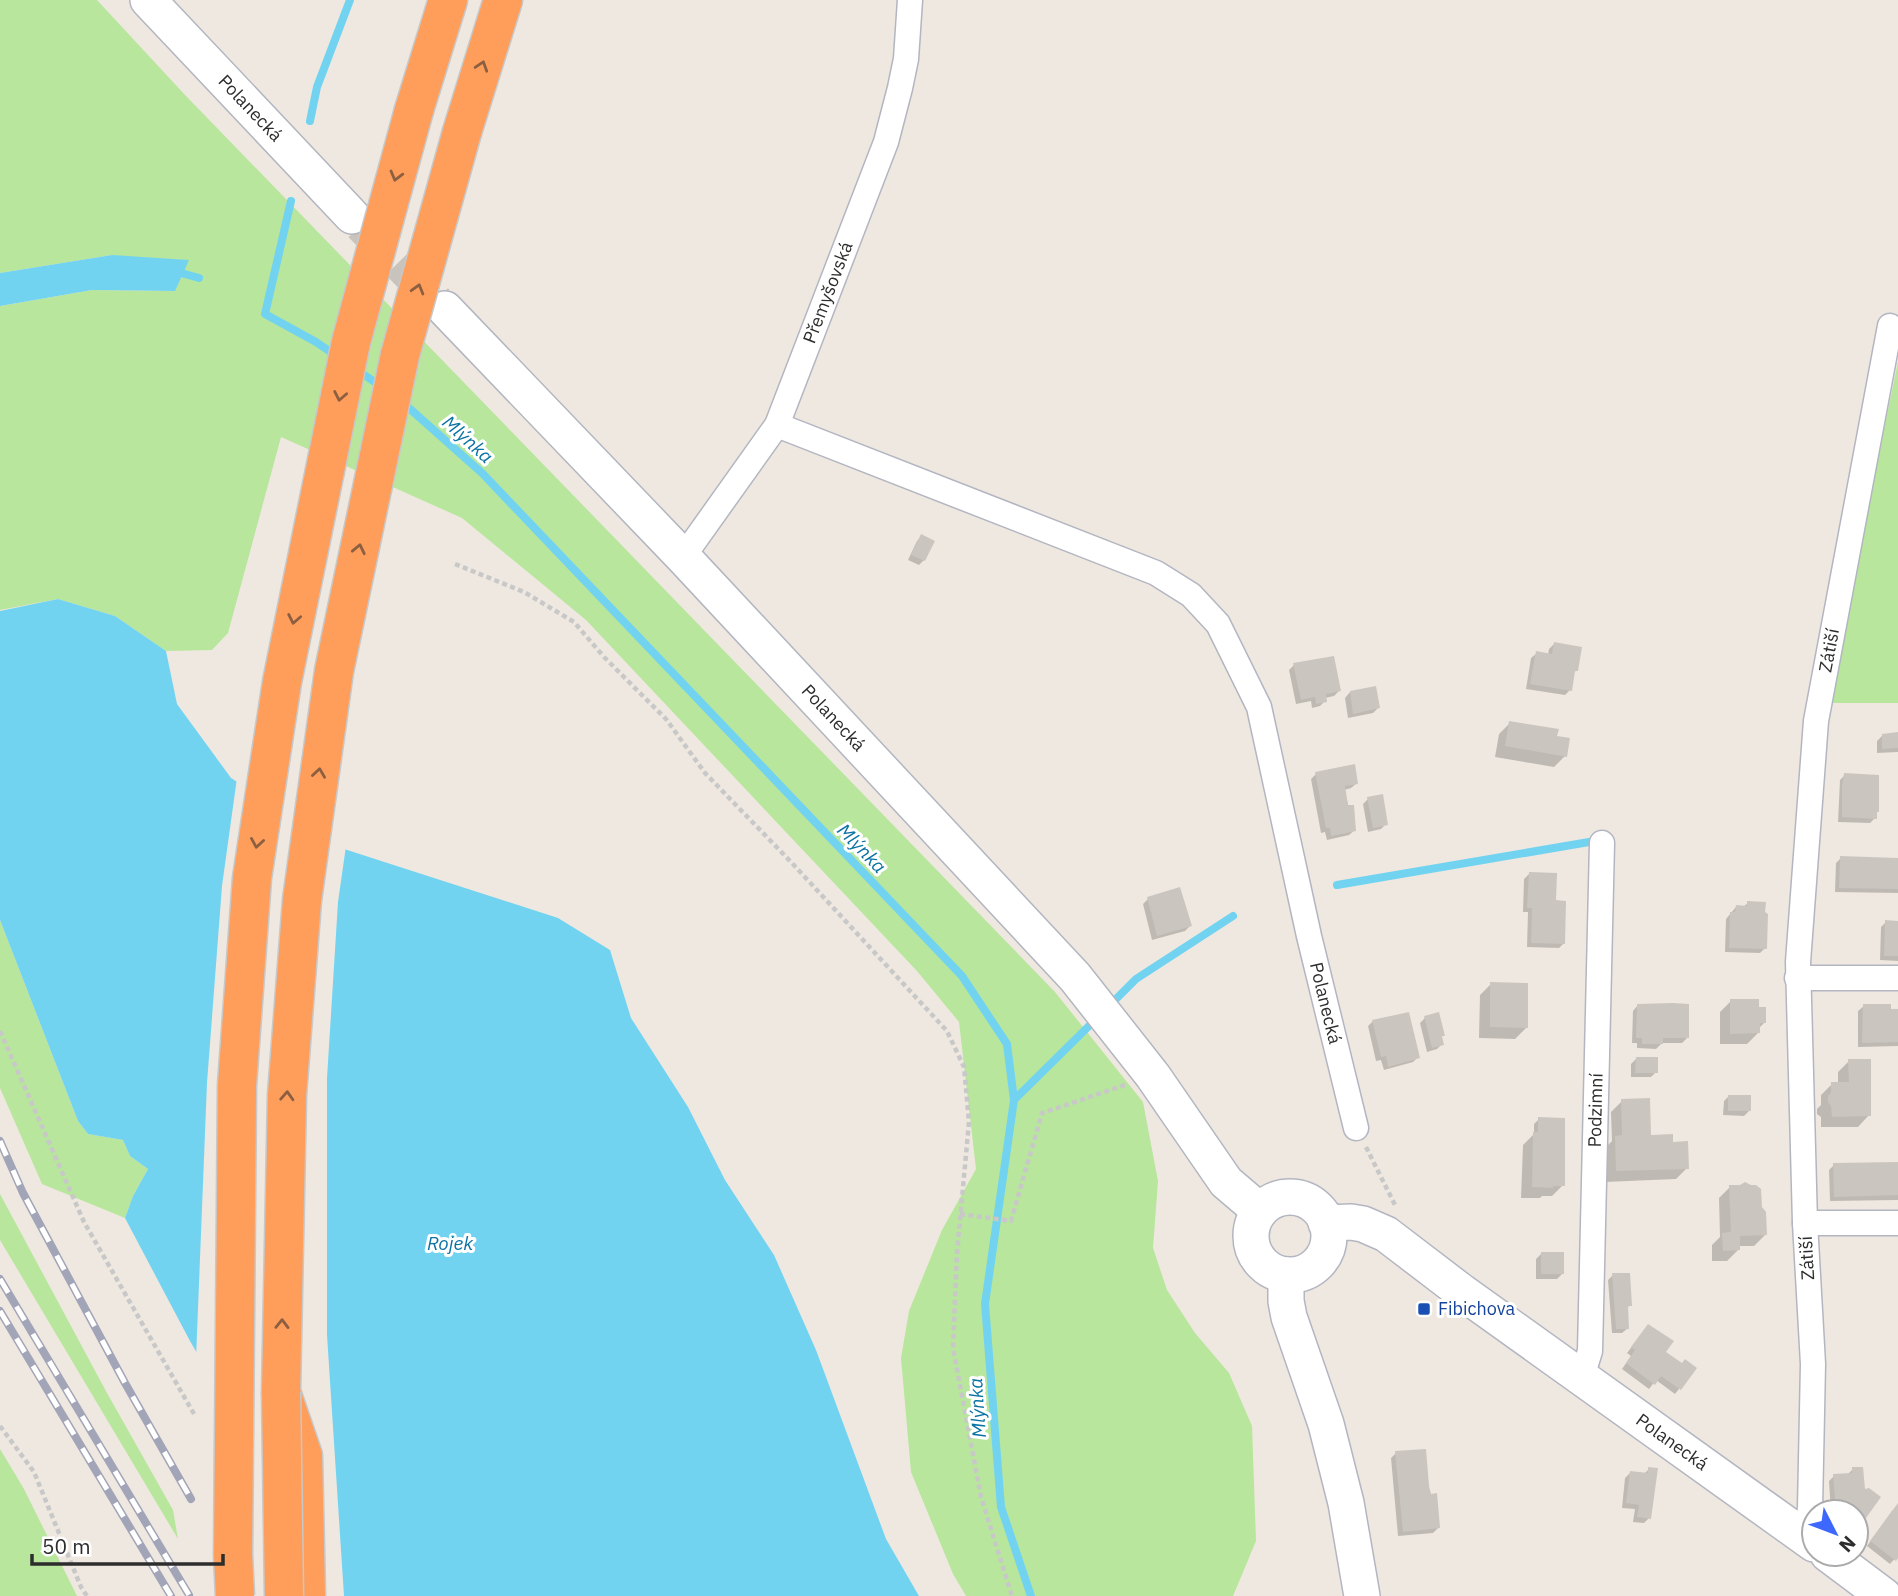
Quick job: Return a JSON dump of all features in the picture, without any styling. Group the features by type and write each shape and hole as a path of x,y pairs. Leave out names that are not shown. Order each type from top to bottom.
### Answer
{"highway":[{"path":"235,1596 233,1555 237,1085 252,878 282,682 351,342 414,110 448,0"},
{"path":"285,1596 281,1392 287,1095 302,900 334,671 400,355 462,132 503,0"},
{"path":"281,1392 303,1456 306,1596"},
{"path":"223,1596 233,1555"}],"street":[{"name":"Polanecká","path":"148,0 352,216"},
{"name":"Přemyšovská","path":"683,557 776,425 886,142 906,59 910,0"},
{"name":"Polanecká","path":"445,309 683,557 1075,977 1153,1076 1226,1182 1260,1211"},
{"name":"Zátiší","path":"1810,1498 1813,1364 1805,1223 1797,978 1816,721 1890,326"},
{"name":"Polanecká","path":"776,425 1156,573 1191,595 1219,624 1259,707 1309,936 1356,1128"},
{"name":"Podzimní","path":"1582,1377 1590,1352 1602,843"},
{"path":"1797,978 1898,978"},
{"path":"1296,1198 1307,1202 1326,1223 1327,1247 1318,1262 1304,1273 1286,1275 1274,1272 1264,1266 1254,1251 1251,1233 1254,1221 1260,1211 1279,1199 1296,1198"},
{"name":"Polanecká","path":"1326,1223 1363,1224 1387,1234 1397,1224 1462,1292 1800,1534"},
{"path":"1805,1223 1898,1223"},
{"path":"1286,1275 1289,1317 1326,1424 1346,1503 1362,1596"},
{"name":"Polanecká","path":"1847,1568 1884,1596"}],"path":[{"path":"455,564 524,592 574,622 604,657 666,719 705,774 792,863 947,1031 964,1068 969,1122 960,1214 953,1348 981,1497 1012,1596"},
{"path":"0,1031 83,1222 194,1414"},
{"path":"960,1214 1011,1221 1042,1112 1153,1076"},
{"path":"1356,1128 1397,1224"},
{"path":"0,1426 34,1472 87,1596"}],"green space":[{"path":"0,0 97,0 186,96 1055,992 1143,1102 1158,1181 1153,1248 1167,1290 1195,1333 1229,1373 1252,1426 1256,1541 1233,1596 966,1596 953,1574 911,1472 901,1358 909,1311 942,1230 976,1169 959,1022 917,971 586,620 462,518 281,437 228,633 212,650 166,651 115,616 58,599 0,610 0,306 92,290 175,291 112,255 0,273"},
{"path":"1898,362 1898,703 1827,703"},
{"path":"0,920 78,1121 88,1134 123,1140 130,1156 148,1169 133,1196 125,1218 42,1184 0,1088"},
{"path":"0,1194 173,1510 178,1539 0,1240"},
{"path":"0,1449 24,1489 77,1596 0,1596"}],"water":[{"path":"112,255 189,260 175,291 92,290 0,306 0,273"},
{"name":"Rojek","path":"58,599 115,616 166,651 177,704 231,778 341,848 558,918 610,950 631,1018 688,1107 725,1180 774,1255 816,1350 886,1539 919,1596 340,1596 296,1485 252,1448 190,1341 125,1218 133,1196 148,1169 130,1156 123,1140 88,1134 78,1121 0,920 0,611"}],"pier":[{"path":"237,778 346,846 338,902 327,1078 327,1335 344,1596 336,1596 309,1544 293,1487 249,1450 196,1359 207,1083 222,886"}],"building":[{"path":"921,534 935,541 925,561 911,555"},
{"path":"1554,642 1582,647 1572,691 1530,684 1536,651 1552,654"},
{"path":"1334,656 1341,691 1326,694 1327,702 1316,704 1315,697 1301,700 1293,663"},
{"path":"1376,686 1380,708 1353,714 1350,691"},
{"path":"1509,721 1559,729 1557,736 1570,738 1567,757 1505,746"},
{"path":"1898,732 1898,748 1882,749 1882,734"},
{"path":"1355,764 1358,784 1345,786 1348,805 1354,805 1356,831 1331,836 1330,828 1326,828 1315,772"},
{"path":"1844,773 1879,775 1877,819 1842,817"},
{"path":"1383,794 1388,825 1373,828 1367,797"},
{"path":"1840,856 1898,858 1898,889 1839,888"},
{"path":"1529,872 1557,873 1556,900 1566,901 1565,944 1531,943 1532,908 1527,908"},
{"path":"1180,887 1192,926 1157,936 1147,897"},
{"path":"1747,901 1766,902 1767,949 1729,948 1730,912 1735,912 1736,905 1747,906"},
{"path":"1885,920 1898,921 1898,956 1884,956"},
{"path":"1490,982 1528,983 1528,1028 1490,1027"},
{"path":"1730,999 1759,999 1759,1007 1766,1007 1766,1023 1760,1023 1760,1033 1730,1034"},
{"path":"1637,1004 1689,1004 1689,1038 1663,1038 1663,1044 1642,1044 1642,1038 1636,1038"},
{"path":"1863,1004 1891,1004 1891,1009 1898,1009 1898,1042 1862,1043"},
{"path":"1409,1012 1420,1058 1388,1067 1386,1056 1381,1057 1372,1020"},
{"path":"1439,1012 1445,1036 1442,1036 1444,1045 1432,1048 1424,1016"},
{"path":"1636,1057 1658,1057 1658,1073 1635,1073"},
{"path":"1848,1059 1871,1059 1871,1116 1832,1117 1828,1102 1831,1082 1849,1082"},
{"path":"1728,1095 1751,1095 1751,1111 1728,1111"},
{"path":"1650,1098 1651,1135 1673,1134 1673,1142 1688,1141 1689,1169 1616,1171 1615,1136 1622,1135 1621,1099"},
{"path":"1538,1117 1565,1118 1565,1186 1532,1187 1533,1132 1538,1132"},
{"path":"1898,1162 1898,1195 1834,1197 1833,1163"},
{"path":"1745,1182 1761,1189 1767,1235 1740,1236 1740,1250 1723,1251 1722,1233 1731,1232 1729,1185"},
{"path":"1541,1252 1564,1252 1564,1274 1541,1274"},
{"path":"1612,1273 1630,1273 1632,1306 1628,1306 1629,1329 1616,1329"},
{"path":"1648,1324 1674,1341 1666,1352 1682,1363 1685,1359 1697,1368 1681,1390 1661,1376 1655,1385 1626,1363 1635,1350 1631,1347"},
{"path":"1426,1449 1429,1486 1431,1494 1437,1493 1440,1528 1403,1532 1395,1451"},
{"path":"1648,1467 1658,1468 1651,1519 1637,1517 1639,1505 1626,1503 1630,1471 1648,1473"},
{"path":"1852,1467 1863,1467 1865,1489 1869,1488 1881,1497 1870,1512 1870,1498 1835,1498 1833,1474 1852,1473"},
{"path":"1898,1503 1896,1561 1870,1541"}],"waterway":[{"path":"310,121 317,87 350,0"},
{"path":"291,201 265,314 338,357"},
{"name":"Mlýnka","path":"174,271 199,278"},
{"name":"Mlýnka","path":"357,370 382,387"},
{"name":"Mlýnka","path":"400,400 482,473 962,976 1007,1044 1014,1100 985,1304 1001,1507 1031,1596"},
{"path":"1337,885 1589,842"},
{"path":"1108,1007 1136,979 1233,916"},
{"path":"1014,1100 1096,1019"}],"tunnel":[{"path":"361,225 437,302"}],"railway":[{"path":"0,1141 23,1193 191,1499"},
{"path":"0,1279 189,1595"},
{"path":"0,1311 171,1596"}],"place":[{"name":"Fibichova","path":"1424,1309"}]}
